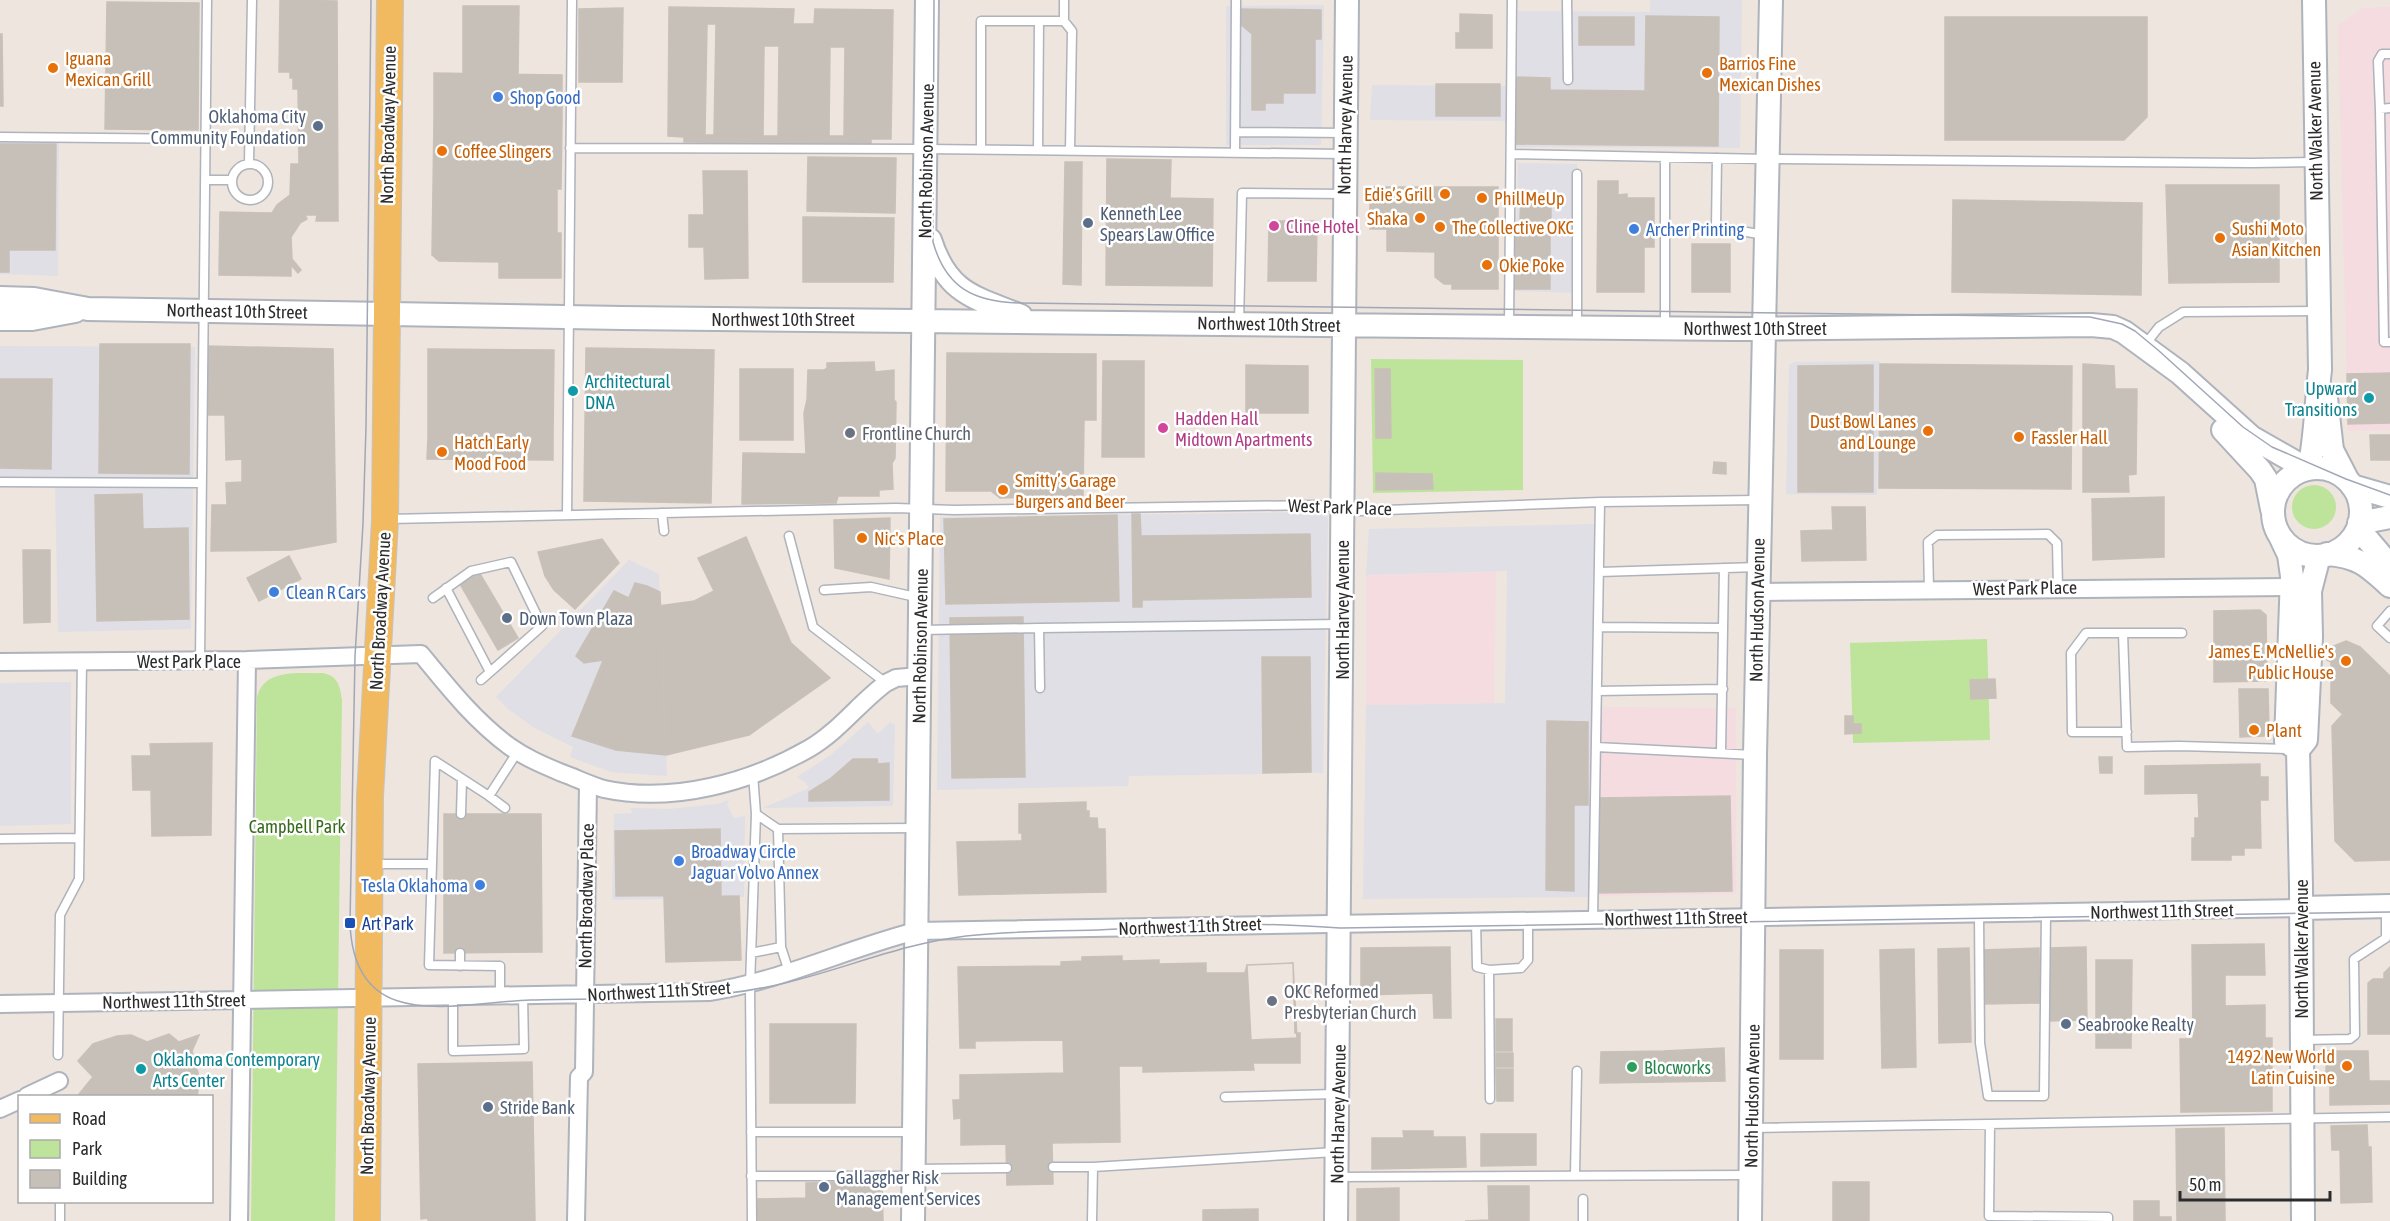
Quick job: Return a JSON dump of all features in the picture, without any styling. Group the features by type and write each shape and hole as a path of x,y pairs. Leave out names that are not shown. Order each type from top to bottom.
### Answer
{"main road":[{"name":"North Broadway Avenue","path":"367,1221 370,796 386,520 390,0"}],"street":[{"name":"North Robinson Avenue","path":"913,1221 927,0"},
{"name":"North Harvey Avenue","path":"1336,1221 1347,0"},
{"name":"North Hudson Avenue","path":"1750,1221 1759,500 1770,0"},
{"name":"North Walker Avenue","path":"2308,469 2314,441 2320,370 2314,0"},
{"path":"925,225 936,258 952,283 977,298 1033,321"},
{"name":"Northeast 10th Street","path":"0,298 34,299 88,309 386,313"},
{"name":"Northeast 10th Street","path":"0,319 32,319 88,309"},
{"name":"Northwest 10th Street","path":"386,313 569,317 1763,329 2091,325 2113,327 2124,332 2180,373 2251,436 2308,469"},
{"name":"Northwest 10th Street","path":"2145,347 2175,382 2256,463 2266,479 2273,513"},
{"name":"North Walker Avenue","path":"2320,370 2330,412 2332,450 2350,484"},
{"path":"2390,497 2350,484 2330,470 2308,469 2290,478 2281,488 2275,500 2273,513 2280,535 2294,549 2306,554 2344,555 2357,559 2390,586"},
{"path":"2323,555 2335,552 2348,542 2359,526 2360,503 2350,484"},
{"path":"2359,526 2390,517"},
{"path":"2359,526 2379,556 2390,566"},
{"name":"North Walker Avenue","path":"2280,535 2291,563 2292,586 2286,741 2298,750"},
{"name":"North Walker Avenue","path":"2303,1221 2298,750 2307,740 2311,637 2310,591 2323,555"},
{"name":"West Park Place","path":"1758,592 2292,586"},
{"name":"West Park Place","path":"0,662 200,661 421,654 466,709 518,751"},
{"path":"239,1221 247,660"},
{"path":"518,751 532,760 588,784 625,792 650,794 710,786 753,774 812,747 886,683 896,678 920,676"},
{"name":"North Broadway Place","path":"576,1221 579,1077 584,1072 588,784"},
{"name":"Northwest 11th Street","path":"0,1004 709,992 750,985 875,942 916,931 2388,906"},
{"path":"29,1095 59,1081"},
{"path":"0,1109 18,1101"}],"lane":[{"path":"200,661 207,0"},
{"path":"249,163 252,0"},
{"path":"567,515 572,0"},
{"path":"1064,0 1064,21 1072,31 1070,150"},
{"path":"1235,152 1236,0"},
{"path":"1509,327 1512,0"},
{"path":"1567,0 1568,80"},
{"path":"981,149 981,21 1064,21"},
{"path":"1038,150 1040,21"},
{"path":"2390,54 2382,54 2378,61 2386,279 2384,342 2390,342"},
{"path":"2380,110 2390,108"},
{"path":"1235,132 1345,143"},
{"path":"0,137 206,139"},
{"path":"570,148 926,148 1235,152 1345,143"},
{"path":"1510,154 1768,159 2315,162"},
{"path":"1665,157 1665,328"},
{"path":"1717,158 1716,227 1766,235"},
{"path":"2380,162 2390,162"},
{"path":"249,163 261,167 268,184 262,195 245,199 235,192 231,180 235,170 249,163"},
{"path":"1577,174 1577,327"},
{"path":"205,180 231,180"},
{"path":"1239,324 1242,193 1344,194"},
{"path":"2145,347 2159,327 2183,312 2318,311"},
{"path":"0,482 202,483"},
{"name":"West Park Place","path":"386,520 662,513 1317,505 1360,511 1600,502 1759,500"},
{"path":"1593,919 1600,502"},
{"path":"662,513 664,531"},
{"path":"1929,590 1928,542 1937,535 2048,534 2057,543 2058,588"},
{"path":"789,536 813,627 886,683"},
{"path":"433,598 471,571 511,562 542,626 481,680"},
{"path":"1599,572 1758,567"},
{"path":"1721,752 1724,568"},
{"path":"824,590 872,587 920,598"},
{"path":"446,588 490,672"},
{"path":"2390,611 2377,626 2390,638"},
{"path":"920,630 1341,624"},
{"path":"1598,627 1723,628"},
{"path":"1040,628 1040,688"},
{"path":"2127,732 2072,732 2071,652 2086,633 2182,633"},
{"path":"2123,633 2127,747 2179,746 2298,750"},
{"path":"58,1054 60,915 79,879 82,661"},
{"path":"1597,691 1723,689"},
{"path":"1596,747 1721,752 1733,756 1755,755"},
{"path":"489,796 518,751"},
{"path":"500,996 500,966 429,965 435,761 505,808"},
{"path":"752,1221 750,985 756,814 753,774"},
{"path":"461,814 462,778"},
{"path":"756,814 778,829 918,828"},
{"path":"778,829 781,947 789,972"},
{"path":"0,839 79,838"},
{"path":"370,864 432,864"},
{"path":"2302,1040 2350,1039 2355,1035 2354,959 2386,938 2388,906"},
{"path":"1979,914 1980,1043 1988,1096 2044,1096 2046,913"},
{"path":"1476,921 1477,967 1489,970 1521,968 1528,960 1528,920"},
{"path":"751,953 781,947"},
{"path":"460,953 460,966"},
{"path":"1489,970 1490,1099"},
{"path":"453,997 453,1051 524,1049 523,995"},
{"path":"1575,1176 1577,1071"},
{"path":"1225,1097 1338,1094"},
{"path":"1751,1128 2390,1117"},
{"path":"1990,1124 1989,1216 2108,1217 2109,1221"},
{"path":"751,1132 914,1132"},
{"path":"1053,1167 1093,1167 1337,1152"},
{"path":"1092,1221 1093,1167"},
{"path":"751,1176 1007,1168"},
{"path":"1337,1177 1750,1175"},
{"path":"1583,1199 1583,1221"},
{"path":"60,1203 60,1221"}],"shaded area":[{"path":"1650,0 1742,0 1740,148 1516,147 1516,121 1370,120 1372,85 1517,86 1518,11 1650,12"},
{"path":"1324,5 1321,145 1226,145 1226,6"},
{"path":"2390,7 2390,430 2348,431 2338,26 2362,8"},
{"path":"0,137 59,137 58,276 0,274"},
{"path":"1518,163 1577,164 1577,293 1515,291"},
{"path":"0,346 195,347 191,629 58,632 55,484 0,484"},
{"path":"1880,361 1877,495 1786,494 1789,365 1794,362"},
{"path":"1322,512 1328,518 1323,773 1129,776 1128,786 937,790 940,517"},
{"path":"1597,524 1591,897 1363,899 1366,705 1505,703 1507,571 1366,575 1369,529"},
{"path":"629,560 659,574 667,776 611,772 570,757 573,747 533,727 496,697"},
{"path":"1496,572 1494,703 1366,705 1366,575"},
{"path":"71,682 71,824 0,826 0,683"},
{"path":"1601,707 1736,708 1736,894 1598,896"},
{"path":"868,722 878,734 890,722 895,725 893,806 763,808 809,788 797,777 832,754"},
{"name":"Broadway Circle Jaguar Volvo Annex","path":"729,800 727,805 734,818 745,816 744,897 612,900 614,814 633,813 630,808 669,809 717,804"}],"green space":[{"path":"1371,359 1523,360 1523,490 1373,493"},
{"path":"2314,485 2323,486 2330,491 2335,498 2335,516 2330,523 2323,528 2314,529 2305,528 2298,523 2293,516 2292,507 2293,498 2298,491 2305,486"},
{"path":"1987,639 1990,740 1853,743 1850,643"},
{"name":"Campbell Park","path":"293,673 323,673 335,679 342,700 335,1221 251,1221 257,698 261,688 274,677"}],"building":[{"name":"Oklahoma City Community Foundation","path":"280,0 337,1 338,221 316,221 317,215 305,215 307,219 300,223 291,237 292,259 301,270 298,273 291,265 291,276 219,275 220,212 272,213 277,205 290,195 291,164 299,164 298,89 293,89 293,78 290,78 290,72 279,72"},
{"path":"107,2 199,3 198,130 105,129"},
{"path":"463,6 519,6 518,74 463,74"},
{"path":"669,7 794,9 793,24 814,24 815,9 893,10 891,139 871,139 871,144 684,142 684,137 668,136","holes":["707,24 716,24 714,135 705,135","764,46 779,46 778,136 763,136","830,47 845,47 844,136 829,136"]},
{"path":"623,8 622,82 579,82 579,9"},
{"path":"1240,9 1321,10 1321,39 1315,39 1315,93 1283,93 1283,103 1265,103 1265,110 1252,110 1252,34 1240,24"},
{"path":"1460,14 1492,15 1492,48 1456,48 1456,33 1460,33"},
{"path":"1646,16 1719,17 1718,146 1513,144 1514,77 1550,78 1550,90 1645,91"},
{"path":"1579,17 1634,17 1634,45 1579,45"},
{"path":"1945,17 2147,17 2147,117 2124,140 1945,140"},
{"path":"0,34 2,34 3,106 0,106"},
{"name":"Shop Good","path":"434,73 562,75 562,121 434,119"},
{"path":"1436,84 1500,84 1500,116 1436,116"},
{"path":"434,119 562,121 561,189 433,188"},
{"path":"0,144 9,144 9,272 0,272"},
{"path":"9,144 56,144 55,250 9,250"},
{"path":"808,157 896,158 895,213 807,211"},
{"path":"1107,159 1171,160 1170,198 1213,199 1212,286 1106,285"},
{"path":"1065,162 1082,162 1081,285 1063,284"},
{"path":"703,171 747,171 748,278 705,279 704,247 689,247 689,215 704,215"},
{"path":"1598,181 1618,181 1618,195 1627,194 1627,198 1654,198 1654,247 1644,247 1644,292 1597,292"},
{"path":"2166,185 2279,185 2279,282 2169,283"},
{"path":"1370,187 1498,187 1498,289 1452,289 1452,284 1444,284 1435,277 1435,252 1387,251 1387,229 1370,229"},
{"path":"433,188 557,189 557,233 499,233 499,262 439,261 432,255"},
{"path":"1521,193 1551,193 1551,221 1520,221"},
{"path":"1953,200 2142,203 2141,295 1952,292"},
{"path":"803,217 894,218 893,282 803,282"},
{"path":"1269,221 1317,221 1316,281 1268,281"},
{"path":"499,233 561,233 561,278 499,278"},
{"path":"1514,235 1550,235 1550,289 1514,289"},
{"path":"1692,244 1730,244 1730,292 1692,292"},
{"path":"100,344 190,344 189,474 99,473"},
{"path":"208,346 333,349 334,413 206,415"},
{"path":"586,348 714,350 711,503 584,501"},
{"path":"428,349 554,350 553,438 428,437"},
{"path":"947,353 1096,354 1096,420 1084,420 1083,496 1000,498 991,491 946,491"},
{"path":"1103,361 1144,361 1144,457 1102,457"},
{"name":"Frontline Church","path":"874,362 875,372 894,370 894,400 896,402 895,458 892,463 893,489 879,490 879,496 838,496 836,503 742,504 743,453 806,454 804,413 808,370 824,370 827,368 827,363"},
{"path":"1880,364 2072,366 2071,489 1879,488"},
{"path":"2083,364 2114,366 2115,389 2137,389 2136,474 2128,475 2129,492 2083,492"},
{"path":"1246,365 1308,366 1308,413 1246,413"},
{"path":"1873,365 1873,492 1798,492 1798,366"},
{"path":"740,369 793,369 793,440 740,440"},
{"path":"1375,369 1390,369 1391,438 1376,438"},
{"name":"Upward Transitions","path":"2390,373 2390,423 2348,424 2347,374"},
{"path":"0,379 52,379 51,469 0,468"},
{"path":"334,413 336,542 292,550 211,551 212,505 227,505 226,483 242,482 242,459 226,460 225,415"},
{"path":"2370,435 2390,435 2390,460 2371,460"},
{"path":"428,437 553,438 553,460 427,459"},
{"path":"1714,462 1726,463 1726,474 1713,473"},
{"path":"1376,473 1432,474 1433,489 1376,490"},
{"path":"142,494 143,529 188,528 189,619 97,621 95,495"},
{"path":"2164,497 2164,557 2093,560 2092,499"},
{"path":"1832,507 1865,507 1866,560 1802,561 1801,531 1833,530"},
{"path":"1132,514 1140,514 1141,536 1310,534 1311,597 1142,600 1142,607 1133,607"},
{"path":"1117,515 1119,601 946,604 944,519"},
{"name":"Nic's Place","path":"890,518 889,579 835,568 834,520"},
{"path":"746,537 791,643 830,678 749,735 694,601 714,591 698,558"},
{"path":"602,539 619,563 575,609 554,590 545,576 538,552"},
{"path":"23,550 50,550 50,622 24,623"},
{"path":"289,556 301,579 259,601 247,578"},
{"path":"479,572 518,638 498,650 460,584"},
{"path":"635,583 647,586 616,750 572,736"},
{"path":"647,586 660,592 666,755 616,750"},
{"path":"614,591 629,598 603,660 584,663 576,656"},
{"path":"694,601 749,735 666,755 659,606"},
{"path":"2260,610 2266,615 2267,681 2214,682 2214,611"},
{"path":"1023,617 1025,777 952,778 950,618"},
{"path":"2346,641 2360,647 2390,676 2390,760 2331,703 2331,662 2327,660 2331,647"},
{"path":"1262,657 1310,657 1311,772 1263,773"},
{"path":"1995,679 1996,698 1971,699 1970,680"},
{"path":"2239,689 2268,689 2269,731 2264,736 2240,737"},
{"path":"2342,715 2390,760 2390,860 2355,861 2335,841 2332,726"},
{"path":"1845,716 1853,716 1853,724 1861,724 1861,733 1845,734"},
{"path":"1547,721 1588,722 1588,805 1574,805 1574,891 1546,890"},
{"path":"212,743 211,835 152,836 151,790 133,790 132,756 151,756 150,744"},
{"path":"2099,757 2112,757 2112,773 2100,773"},
{"path":"853,759 877,759 878,764 889,763 889,800 809,801 809,792 830,779"},
{"path":"2260,764 2260,777 2268,777 2268,800 2260,800 2261,848 2244,848 2244,855 2231,855 2231,860 2192,860 2195,818 2199,818 2198,793 2145,794 2145,766"},
{"path":"1730,796 1732,891 1597,893 1596,841 1600,841 1599,798"},
{"path":"1086,802 1089,818 1097,818 1098,829 1105,829 1106,892 959,895 957,842 1022,841 1022,833 1019,833 1019,804"},
{"path":"444,814 541,814 542,952 444,953"},
{"path":"720,829 721,895 616,896 615,831"},
{"path":"739,896 741,960 666,962 664,897"},
{"path":"2264,944 2265,975 2225,975 2225,1006 2265,1005 2265,1038 2193,1039 2192,945"},
{"path":"1450,947 1451,1018 1434,1018 1433,993 1361,995 1361,948"},
{"path":"2086,947 2087,1020 2048,1021 2047,948"},
{"path":"1969,948 1971,1042 1939,1043 1938,949"},
{"path":"2039,948 2040,1003 1983,1004 1982,950"},
{"path":"1914,949 1916,1067 1882,1068 1880,950"},
{"path":"1780,950 1823,950 1823,1059 1780,1059"},
{"path":"1122,956 1122,961 1159,960 1159,964 1206,963 1206,973 1245,973 1247,965 1293,963 1295,1033 1300,1033 1300,1063 1253,1063 1254,1070 1143,1072 1143,1066 1119,1066 1120,1142 1052,1143 1053,1184 1007,1185 1006,1144 961,1145 961,1118 954,1119 953,1100 960,1100 960,1075 1064,1073 1063,1040 975,1041 975,1048 960,1048 958,967 1061,966 1061,962 1082,961 1082,957"},
{"path":"2096,960 2132,960 2131,1048 2096,1048"},
{"name":"OKC Reformed Presbyterian Church","path":"1293,963 1297,1038 1251,1040 1247,965"},
{"path":"2390,967 2390,1034 2368,1034 2368,983 2373,979 2384,979 2384,973"},
{"path":"1496,1019 1512,1019 1512,1051 1496,1051"},
{"path":"770,1024 856,1024 855,1103 770,1103"},
{"name":"Oklahoma Contemporary Arts Center","path":"169,1034 179,1042 199,1035 192,1051 200,1080 197,1095 80,1095 93,1077 78,1061 93,1044 117,1036 131,1035 147,1042"},
{"path":"2272,1038 2272,1111 2181,1112 2180,1039"},
{"path":"1724,1048 1725,1081 1664,1082 1664,1051"},
{"name":"Blocworks","path":"1664,1051 1664,1082 1600,1083 1601,1052"},
{"name":"1492 New World Latin Cuisine","path":"2326,1051 2368,1051 2369,1081 2390,1081 2390,1104 2330,1105 2330,1082 2326,1082"},
{"path":"1496,1053 1513,1053 1513,1067 1496,1067"},
{"path":"532,1062 535,1221 428,1221 428,1218 421,1219 418,1064"},
{"path":"1496,1069 1513,1069 1513,1101 1497,1101"},
{"path":"2367,1125 2368,1147 2371,1147 2372,1202 2341,1203 2340,1150 2332,1150 2331,1126"},
{"path":"2224,1128 2225,1221 2177,1221 2176,1129"},
{"path":"1403,1131 1433,1131 1433,1137 1465,1137 1466,1167 1372,1169 1372,1138 1404,1138"},
{"path":"1481,1134 1536,1134 1536,1165 1481,1166"},
{"path":"882,1181 883,1221 758,1221 757,1199 806,1198 806,1183"},
{"path":"1833,1182 1869,1182 1869,1221 1833,1221"},
{"path":"1488,1186 1529,1186 1529,1221 1465,1221 1489,1220"},
{"path":"1399,1188 1399,1221 1357,1221 1357,1189"},
{"path":"2134,1201 2159,1201 2159,1217 2171,1217 2171,1221 2134,1221"},
{"path":"1258,1209 1258,1221 1203,1221 1203,1210"}],"tram line":[{"path":"371,0 366,427 355,656 350,923 356,959 369,983 389,997 413,1005 441,1006 530,1000 712,995 772,986 916,945 966,936 1015,932 1240,924 1340,928 2390,912"},
{"path":"934,0 933,242 939,258 954,281 964,289 989,300 1020,303 2090,317 2122,324 2135,331 2243,427 2272,447 2390,495"}],"place":[{"name":"Iguana Mexican Grill","path":"53,68"},
{"name":"Barrios Fine Mexican Dishes","path":"1707,73"},
{"name":"Shop Good","path":"498,97"},
{"name":"Oklahoma City Community Foundation","path":"318,126"},
{"name":"Coffee Slingers","path":"442,151"},
{"name":"Edie’s Grill","path":"1445,194"},
{"name":"PhillMeUp","path":"1482,198"},
{"name":"Shaka","path":"1420,218"},
{"name":"Kenneth Lee Spears Law Office","path":"1088,223"},
{"name":"Cline Hotel","path":"1274,226"},
{"name":"The Collective OKC","path":"1440,227"},
{"name":"Archer Printing","path":"1634,229"},
{"name":"Sushi Moto Asian Kitchen","path":"2220,238"},
{"name":"Okie Poke","path":"1487,265"},
{"name":"Architectural DNA","path":"573,391"},
{"name":"Upward Transitions","path":"2369,398"},
{"name":"Hadden Hall Midtown Apartments","path":"1163,428"},
{"name":"Dust Bowl Lanes and Lounge","path":"1928,431"},
{"name":"Frontline Church","path":"850,433"},
{"name":"Fassler Hall","path":"2019,437"},
{"name":"Hatch Early Mood Food","path":"442,452"},
{"name":"Smitty’s Garage Burgers and Beer","path":"1003,490"},
{"name":"Nic's Place","path":"862,538"},
{"name":"Clean R Cars","path":"274,592"},
{"name":"Down Town Plaza","path":"507,618"},
{"name":"James E. McNellie's Public House","path":"2346,661"},
{"name":"Plant","path":"2254,730"},
{"name":"Broadway Circle Jaguar Volvo Annex","path":"679,861"},
{"name":"Tesla Oklahoma","path":"480,885"},
{"name":"Art Park","path":"350,923"},
{"name":"OKC Reformed Presbyterian Church","path":"1272,1001"},
{"name":"Seabrooke Realty","path":"2066,1024"},
{"name":"1492 New World Latin Cuisine","path":"2347,1066"},
{"name":"Blocworks","path":"1632,1067"},
{"name":"Oklahoma Contemporary Arts Center","path":"141,1069"},
{"name":"Stride Bank","path":"488,1107"},
{"name":"Gallaggher Risk Management Services","path":"824,1187"}]}
